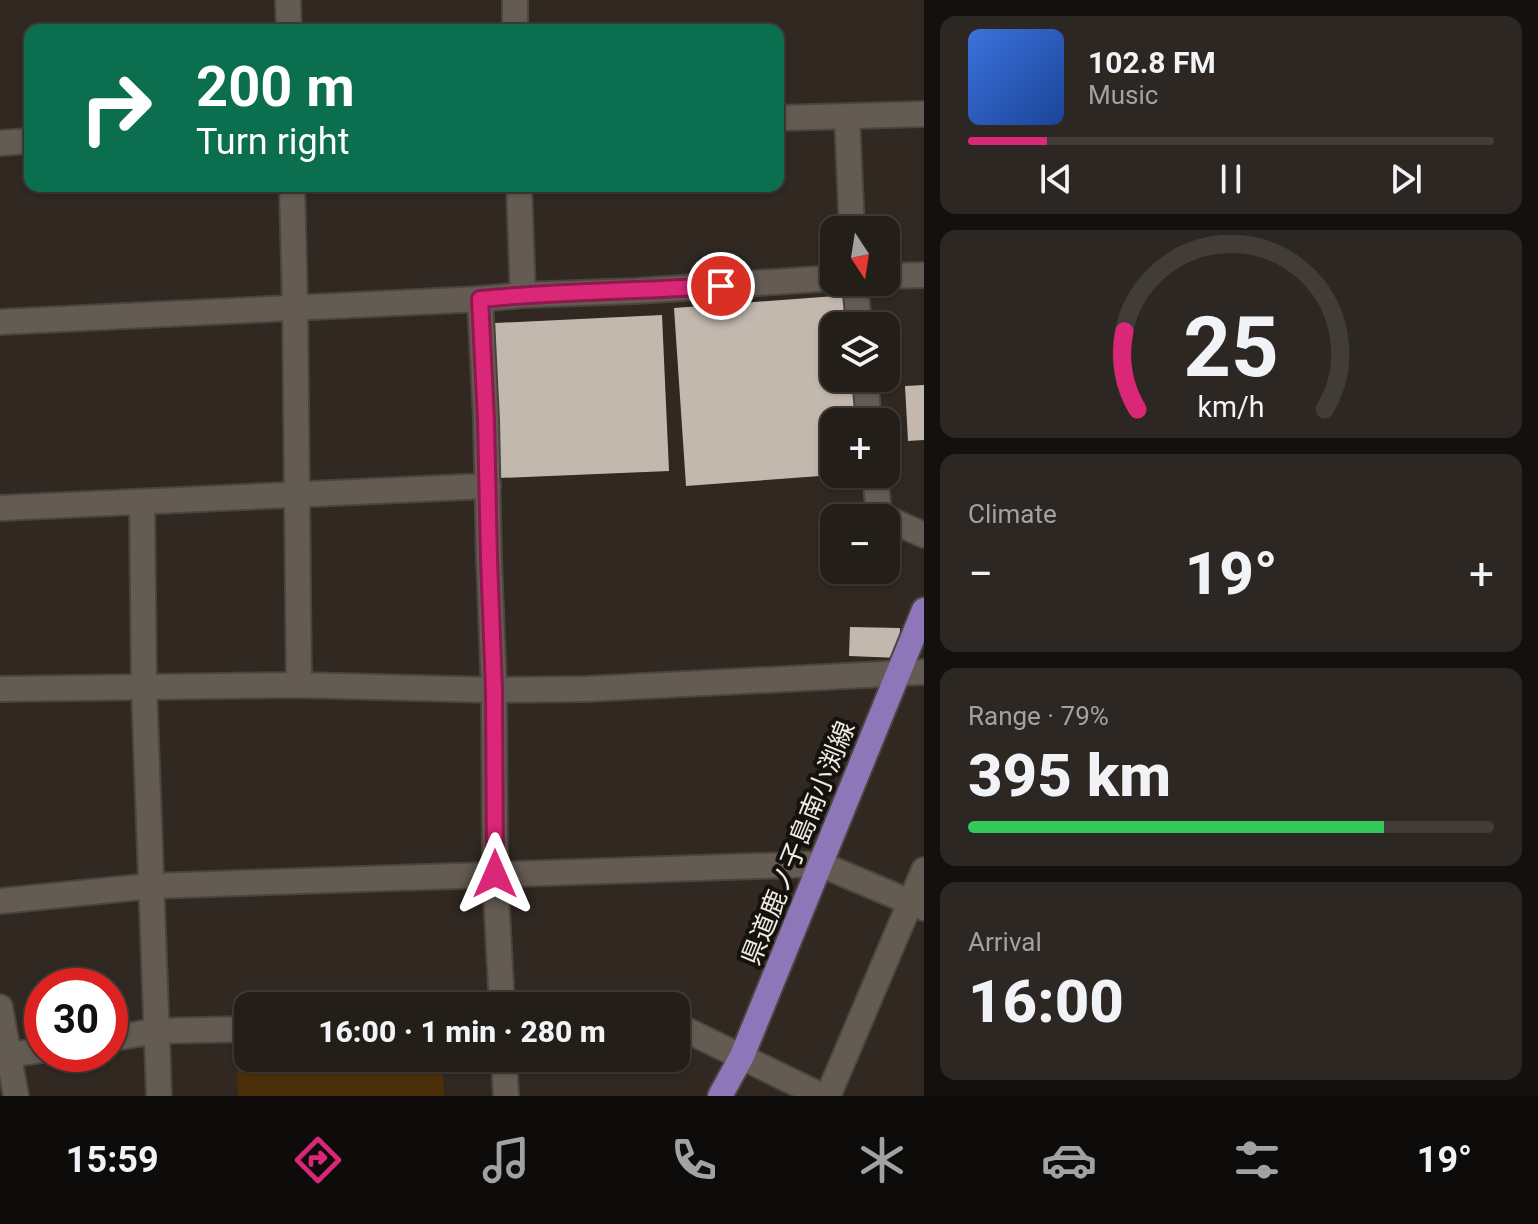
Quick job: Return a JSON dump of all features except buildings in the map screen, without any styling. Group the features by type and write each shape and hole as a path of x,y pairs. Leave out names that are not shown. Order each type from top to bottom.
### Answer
{"main road":[{"name":"県道鹿ノ子島南小渕線","path":"720,1096 742,1056 924,610"}],"street":[{"path":"288,0 289,24"},
{"path":"515,0 515,24"},
{"path":"784,118 924,114"},
{"path":"847,117 851,216"},
{"path":"0,143 24,141"},
{"path":"292,192 299,685"},
{"path":"519,192 523,295"},
{"path":"900,276 924,275"},
{"path":"0,322 636,291 820,279"},
{"path":"480,299 494,690 495,874 501,992"},
{"path":"0,508 488,486"},
{"path":"876,488 879,515 924,535"},
{"path":"142,503 144,687 159,1096"},
{"path":"0,689 299,685 586,689 924,672"},
{"path":"0,901 151,886 820,864 917,905"},
{"path":"828,1096 917,905 924,870"},
{"path":"0,1007 5,1055 16,1096"},
{"path":"128,1036 155,1031 234,1029"},
{"path":"690,1032 822,1096"},
{"path":"505,1072 506,1096"}],"shaded area":[{"path":"237,1072 443,1072 444,1096 238,1096"}],"route":[{"path":"495,874 494,690 480,299 721,286"}]}
